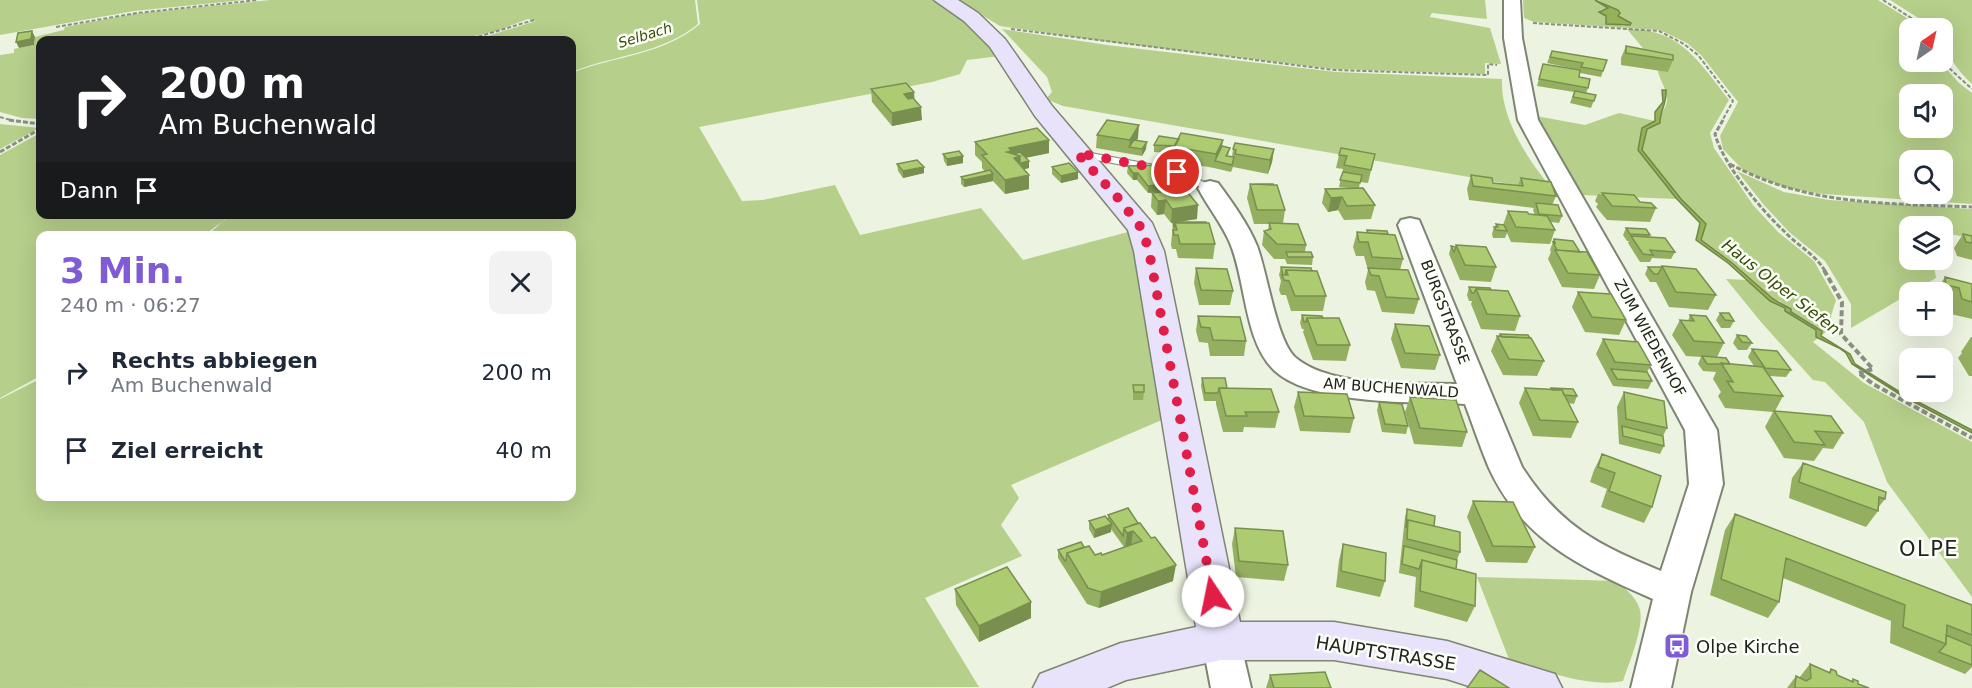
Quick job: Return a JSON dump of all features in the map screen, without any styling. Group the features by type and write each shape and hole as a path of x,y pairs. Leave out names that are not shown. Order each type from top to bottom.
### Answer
{"street":[{"path":"944,0 981,25 1011,61 1043,111 1142,229 1149,251 1231,688"},
{"name":"ZUM WIEDENHOF","path":"1512,10 1527,120 1701,430 1706,484 1672,592 1651,688"},
{"name":"AM BUCHENWALD","path":"1210,188 1220,209 1243,244 1274,349 1284,364 1318,383 1342,387 1476,394"},
{"name":"BURGSTRASSE","path":"1410,225 1506,469 1527,502 1551,528 1589,555 1672,592"},
{"name":"HAUPTSTRASSE","path":"1056,688 1122,662 1221,641 1334,641 1447,660 1539,688"}],"lane":[{"name":"AM BUCHENWALD","path":"1077,153 1177,172 1210,188"}],"path":[{"path":"56,27 137,13 258,0"},
{"path":"1883,0 1911,18"},
{"path":"1512,10 1659,31 1684,44 1698,55 1733,101 1715,134 1719,149 1760,206 1785,233 1819,261 1842,302 1841,334 1873,369 1859,373 1873,384 1972,438"},
{"path":"480,36 534,20"},
{"path":"981,25 1108,43 1335,70 1488,75 1488,64 1518,66"},
{"path":"1953,72 1972,89"},
{"path":"0,117 16,122 36,124"},
{"path":"0,152 36,131"},
{"path":"1730,164 1741,171 1786,189 1826,198 1972,207"}],"shaded area":[{"path":"0,0 244,0 134,11 0,35"},
{"path":"270,0 695,0 698,24 669,42 576,70 576,36 488,36 536,21 528,19 474,36 39,36 64,30 65,27 134,14"},
{"path":"697,0 934,0 967,21 1000,56 967,60 960,74 932,82 699,127 742,201 763,200 835,185 860,235 981,208 1023,260 1128,232 1139,247 1164,419 1011,485 1019,498 1001,525 1022,556 925,598 979,687 0,688 0,399 36,381 36,501 576,501 576,231 212,231 227,219 576,219 576,72 655,49 686,34 700,24"},
{"path":"957,0 1485,0 1487,19 1432,13 1430,17 1490,28 1501,64 1485,63 1485,74 1335,69 1109,42 1000,26"},
{"path":"1523,0 1595,0 1608,8 1600,10 1607,19 1623,26 1631,23 1618,16 1618,10 1598,0 1878,0 1907,18 1899,18 1899,72 1949,72 1972,93 1972,204 1953,203 1953,150 1899,150 1899,199 1823,194 1787,188 1743,170 1723,149 1720,136 1738,102 1701,55 1687,43 1660,30 1534,22 1524,18"},
{"path":"1595,0 1618,10 1620,13 1618,16 1631,23 1630,25 1606,24 1606,16 1599,12 1608,8"},
{"path":"1890,0 1972,0 1972,84 1953,62 1953,18 1918,18"},
{"path":"1002,29 1107,45 1336,72 1502,79 1506,109 1518,139 1535,167 1555,192 1063,106 1046,99 1052,92 1047,77"},
{"path":"1627,29 1661,34 1675,41 1698,61 1729,100 1710,133 1714,148 1753,205 1778,232 1814,261 1836,300 1826,332 1821,336 1822,331 1791,312 1780,301 1773,299 1732,263 1701,240 1706,224 1681,199 1642,150 1647,129 1660,123 1667,96 1657,65"},
{"path":"35,37 36,119 22,118 0,112 0,55 14,53 14,49 34,45"},
{"path":"1662,90 1666,90 1660,123 1647,129 1642,150 1681,199 1706,224 1701,240 1732,263 1773,299 1822,331 1821,336 1850,354 1855,364 1899,392 1899,394 1852,364 1846,353 1839,348 1816,337 1816,330 1785,311 1785,308 1770,301 1728,263 1696,240 1700,223 1676,198 1638,150 1642,128 1655,121 1655,112 1663,102"},
{"path":"1619,113 1655,121 1642,128 1638,150 1677,199 1581,195 1536,116 1585,125"},
{"path":"0,124 36,128 36,130 0,149"},
{"path":"36,135 36,219 226,219 209,231 36,231 36,378 0,398 0,155"},
{"path":"1737,171 1784,192 1829,200 1972,209 1972,238 1953,235 1953,216 1899,216 1899,270 1935,270 1936,278 1929,282 1899,282 1899,300 1851,328 1851,304 1825,261 1789,232"},
{"path":"1726,279 1746,280 1770,300 1785,308 1785,311 1816,331 1818,338 1813,342 1864,383 1972,442 1972,597 1887,482 1864,422 1825,382 1813,380"},
{"path":"1914,402 1918,402 1972,430 1972,433"},
{"path":"1477,577 1617,581 1635,599 1641,614 1636,644 1623,681 1610,683 1581,680 1509,659"}],"building":[{"path":"32,31 31,39 16,42 18,33"},
{"path":"1626,46 1673,55 1673,60 1626,53"},
{"path":"1552,51 1607,60 1603,71 1581,67 1583,63 1550,57"},
{"path":"1543,64 1580,70 1579,77 1590,79 1588,88 1539,79"},
{"path":"906,83 914,92 904,94 908,99 913,98 921,107 892,113 871,89"},
{"path":"1575,91 1596,95 1594,101 1573,97"},
{"path":"1107,120 1139,125 1130,140 1097,135"},
{"path":"1037,128 1049,140 1009,148 1011,151 1007,152 1020,156 1014,158 1029,175 1005,180 982,155 987,154 975,142"},
{"path":"1181,133 1223,140 1216,154 1174,147"},
{"path":"1159,136 1179,139 1175,146 1154,145"},
{"path":"1134,140 1147,142 1142,149 1129,147"},
{"path":"1235,143 1274,149 1270,160 1235,154 1236,150 1233,149"},
{"path":"1222,146 1230,148 1226,156 1234,157 1232,165 1215,161"},
{"path":"1341,148 1375,154 1371,170 1344,165 1347,156 1339,155"},
{"path":"959,151 963,156 947,159 943,154"},
{"path":"1020,152 1029,161 1020,162 1020,156 1014,154"},
{"path":"917,160 924,167 903,171 897,164"},
{"path":"1069,163 1078,172 1061,176 1052,167"},
{"path":"1157,165 1173,183 1148,186 1138,173 1133,173 1128,166"},
{"path":"990,170 993,174 964,180 961,177"},
{"path":"1343,172 1362,175 1360,183 1340,180"},
{"path":"1471,175 1492,178 1493,183 1523,186 1521,178 1551,182 1556,196 1473,186"},
{"path":"1250,184 1277,185 1285,210 1257,210"},
{"path":"1363,188 1375,205 1347,206 1342,197 1331,198 1325,189"},
{"path":"1185,189 1198,205 1172,209 1166,200 1158,201 1152,193"},
{"path":"1602,193 1634,195 1640,202 1651,203 1656,208 1612,206"},
{"path":"1536,203 1558,205 1562,216 1539,214"},
{"path":"1508,211 1547,216 1555,230 1516,227"},
{"path":"1173,222 1206,223 1175,223 1174,228"},
{"path":"1175,223 1209,223 1215,244 1180,244 1178,235 1174,235 1173,230 1177,230"},
{"path":"1269,223 1298,224 1306,245 1277,244 1264,231 1271,229"},
{"path":"1496,224 1504,225 1507,231 1496,230 1494,227 1498,227"},
{"path":"1626,228 1646,229 1650,235 1630,234"},
{"path":"1367,230 1387,231 1388,234 1368,233"},
{"path":"1357,232 1395,235 1403,259 1372,257 1368,242 1359,242"},
{"path":"1963,234 1972,236 1972,243 1966,242"},
{"path":"1631,236 1665,238 1675,252 1650,250 1653,255 1643,254"},
{"path":"1554,239 1573,241 1580,252 1557,250"},
{"path":"1456,245 1486,247 1496,267 1465,265"},
{"path":"1555,250 1587,252 1600,275 1568,273"},
{"path":"1286,252 1311,252 1313,257 1288,257"},
{"path":"1662,266 1696,269 1716,295 1676,292"},
{"path":"1281,267 1311,268 1312,271 1286,270 1283,275"},
{"path":"1648,267 1662,267 1658,274 1654,274"},
{"path":"1196,268 1227,269 1233,291 1201,290"},
{"path":"1368,268 1408,270 1419,299 1386,297 1379,276 1371,275"},
{"path":"1286,270 1317,271 1326,296 1295,296 1289,281 1284,280 1282,275 1288,275"},
{"path":"1945,277 1972,284 1972,302 1962,299 1959,288 1953,287 1953,282 1946,282"},
{"path":"1469,287 1490,288 1491,290 1476,289 1472,293"},
{"path":"1476,289 1508,291 1520,316 1487,314"},
{"path":"1578,292 1611,294 1626,320 1592,317"},
{"path":"1720,313 1729,313 1734,321 1725,320"},
{"path":"1302,315 1322,316 1323,318 1307,318 1304,322"},
{"path":"1690,315 1706,316 1724,343 1694,341 1680,320 1694,321"},
{"path":"1198,316 1240,317 1246,341 1213,340 1210,328 1201,327"},
{"path":"1307,318 1339,318 1350,345 1317,345"},
{"path":"1395,324 1429,326 1440,355 1405,353"},
{"path":"1500,334 1528,335 1530,338 1502,337"},
{"path":"1737,335 1746,336 1752,343 1742,342"},
{"path":"1497,336 1531,338 1544,361 1509,359"},
{"path":"1603,339 1638,342 1651,365 1615,362"},
{"path":"1752,349 1777,351 1791,370 1765,368"},
{"path":"1702,356 1726,358 1730,364 1707,364"},
{"path":"1721,363 1763,367 1783,396 1734,392 1727,381 1733,382"},
{"path":"1611,369 1647,372 1652,381 1617,379"},
{"path":"1202,378 1225,378 1227,388 1219,388 1218,393 1205,393"},
{"path":"1133,385 1144,385 1144,392 1134,392"},
{"path":"1219,388 1271,389 1279,412 1245,412 1247,416 1226,416"},
{"path":"1525,388 1562,390 1578,422 1540,420"},
{"path":"1551,388 1573,389 1577,396 1564,395 1562,390"},
{"path":"1298,392 1347,394 1354,418 1304,416"},
{"path":"1624,392 1664,401 1667,428 1626,419"},
{"path":"1410,397 1456,400 1467,432 1420,428"},
{"path":"1379,402 1402,404 1408,426 1385,424"},
{"path":"1774,411 1831,416 1843,433 1815,431 1825,445 1794,442"},
{"path":"1622,426 1663,436 1664,446 1623,436"},
{"path":"1602,454 1661,476 1652,507 1609,491 1615,473 1598,467"},
{"path":"1803,463 1886,492 1885,499 1879,497 1878,511 1799,482"},
{"path":"1473,501 1513,502 1535,547 1493,546"},
{"path":"1128,508 1138,523 1124,528 1123,536 1108,515"},
{"path":"1407,509 1435,516 1434,526 1408,520 1406,528"},
{"path":"1735,514 1972,605 1972,635 1947,625 1946,644 1903,627 1905,605 1786,558 1779,602 1721,579"},
{"path":"1105,516 1112,524 1095,530 1089,521"},
{"path":"1408,520 1460,532 1460,552 1407,539"},
{"path":"1140,523 1151,538 1155,537 1176,565 1101,592 1088,588 1067,553 1089,546 1095,555 1101,553 1102,555 1142,541 1133,531 1127,533 1124,528"},
{"path":"1235,528 1283,531 1288,565 1239,561"},
{"path":"1081,542 1084,547 1067,553 1065,561 1058,550"},
{"path":"1343,544 1386,553 1385,581 1341,571"},
{"path":"1404,546 1457,560 1456,569 1422,560 1419,569 1402,564"},
{"path":"1422,560 1476,574 1475,606 1420,591"},
{"path":"1007,567 1031,602 979,626 955,589"},
{"path":"1946,635 1972,646 1972,665 1939,652 1946,644"},
{"path":"1810,664 1830,673 1831,669 1836,671 1837,675 1853,682 1853,679 1858,681 1858,684 1869,688 1795,688 1796,676 1806,681 1811,678"},
{"path":"1480,670 1509,688 1467,688"},
{"path":"1325,672 1331,688 1274,688 1270,675"}],"place":[{"name":"Olpe Kirche","path":"1677,646"}],"district":[{"name":"OLPE","path":"1929,549"}],"route":[{"path":"1177,172 1077,153 1102,179 1142,229 1149,251 1213,596"}],"water label":[{"name":"Selbach","path":"645,35"},
{"name":"Haus Olper Siefen","path":"1781,287"}]}
